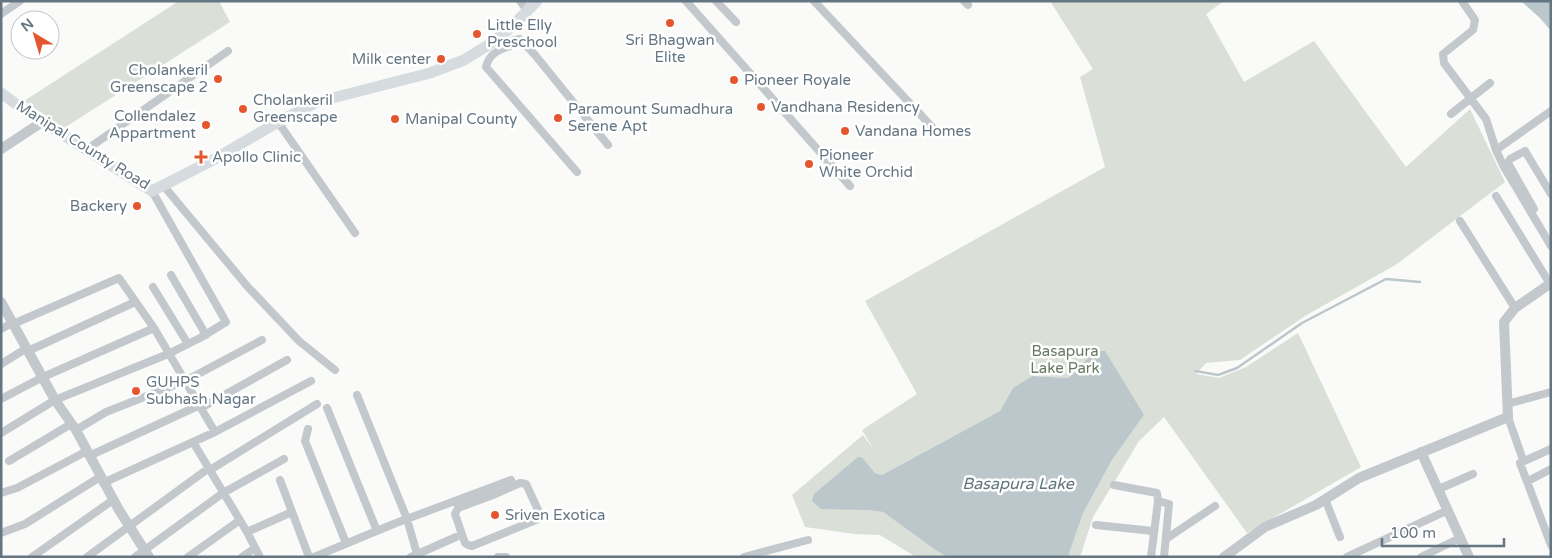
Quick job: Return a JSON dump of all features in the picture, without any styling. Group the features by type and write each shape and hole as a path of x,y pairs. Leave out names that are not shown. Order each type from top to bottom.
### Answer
{"main road":[{"name":"Manipal County Road","path":"1,93 42,122 152,191 213,160 316,102 430,73 464,60 501,35 524,6 537,1"}],"street":[{"path":"1,14 20,1"},
{"path":"686,1 850,186"},
{"path":"716,1 736,22"},
{"path":"814,1 933,128"},
{"path":"1462,1 1475,20 1473,30 1443,54 1444,63 1486,118 1496,150 1551,246"},
{"path":"501,35 510,46"},
{"path":"577,172 486,67 488,59 500,49 510,46 514,40 520,39 608,145"},
{"path":"86,150 228,51"},
{"path":"1451,114 1490,83"},
{"path":"1496,150 1551,111"},
{"path":"1,149 42,122"},
{"path":"278,122 355,233"},
{"path":"1551,194 1525,151 1508,160 1551,237"},
{"path":"164,185 247,286 299,341 335,370"},
{"path":"1,433 55,400 168,354 206,335 226,322 152,191"},
{"path":"1496,196 1550,284 1515,308 1504,322 1508,417 1523,460"},
{"path":"1460,221 1515,308"},
{"path":"171,275 206,335"},
{"path":"1,329 120,278 154,328 215,432"},
{"path":"153,287 188,344"},
{"path":"1,302 55,400 74,427 101,480 147,553"},
{"path":"1,364 135,302"},
{"path":"1,399 43,377 154,328"},
{"path":"9,461 106,412 185,381 262,340"},
{"path":"1,493 17,488 88,454 201,406 287,360"},
{"path":"1,533 25,524 101,480 215,432 311,381"},
{"path":"1507,404 1551,392"},
{"path":"357,396 406,519 414,555 456,537"},
{"path":"87,557 209,469 317,404"},
{"path":"327,408 377,530"},
{"path":"1225,556 1265,527 1316,505 1359,478 1508,417"},
{"path":"308,429 305,442 346,543"},
{"path":"193,442 260,557"},
{"path":"1551,449 1520,463 1551,545"},
{"path":"1422,452 1469,557"},
{"path":"135,557 147,553 223,493 284,459"},
{"path":"1528,481 1551,469"},
{"path":"1439,489 1473,474"},
{"path":"280,480 309,557"},
{"path":"491,491 510,480"},
{"path":"314,557 406,519 520,482 526,484 539,512 539,517 536,520 468,546 465,543 455,514 458,508 473,498"},
{"path":"1114,486 1157,493 1158,500 1151,557"},
{"path":"1325,499 1340,538"},
{"path":"35,556 113,500"},
{"path":"1158,500 1169,504 1164,557"},
{"path":"1166,539 1215,506"},
{"path":"1347,557 1448,510"},
{"path":"247,532 292,512"},
{"path":"188,557 240,520"},
{"path":"1096,525 1153,531"},
{"path":"1421,557 1460,538"},
{"path":"744,557 808,540"},
{"path":"242,557 255,548"},
{"path":"498,557 506,557"}],"green space":[{"path":"179,1 219,1 230,22 64,128 24,101"},
{"name":"Basapura Lake Park","path":"1050,1 1224,1 1206,14 1244,82 1314,41 1406,167 1470,109 1505,182 1397,264 1305,316 1240,360 1206,363 1196,374 1219,378 1246,367 1298,333 1361,467 1247,533 1164,417 1139,441 1093,517 1080,557 1068,557 1083,513 1112,460 1144,415 1093,351 1077,371 1068,378 1032,376 1013,388 1000,411 882,475 875,473 862,457 866,510 883,512 947,557 916,557 880,535 855,534 805,527 792,495 863,435 874,450 862,430 917,394 865,301 1105,167 1080,77 1093,69"}],"water":[{"path":"1521,1 1551,1 1551,31 1540,18"},
{"name":"Basapura Lake","path":"1093,351 1105,351 1144,415 1112,460 1083,513 1068,557 947,557 883,512 821,509 812,501 814,494 858,457 862,457 875,473 882,475 1000,411 1013,388 1032,376 1068,378 1077,371"}],"waterway":[{"path":"1196,371 1218,375 1237,368 1302,323 1386,279 1420,282"}],"place":[{"name":"Sri Bhagwan Elite","path":"670,23"},
{"name":"Little Elly Preschool","path":"477,34"},
{"name":"Milk center","path":"441,59"},
{"name":"Cholankeril Greenscape 2","path":"218,79"},
{"name":"Pioneer Royale","path":"734,80"},
{"name":"Vandhana Residency","path":"761,107"},
{"name":"Cholankeril Greenscape","path":"243,109"},
{"name":"Paramount Sumadhura Serene Apt","path":"558,118"},
{"name":"Manipal County","path":"395,119"},
{"name":"Collendalez Appartment","path":"206,125"},
{"name":"Vandana Homes","path":"845,131"},
{"name":"Apollo Clinic","path":"201,157"},
{"name":"Pioneer White Orchid","path":"809,164"},
{"name":"Backery","path":"137,206"},
{"name":"GUHPS Subhash Nagar","path":"136,391"},
{"name":"Sriven Exotica","path":"495,515"}]}
